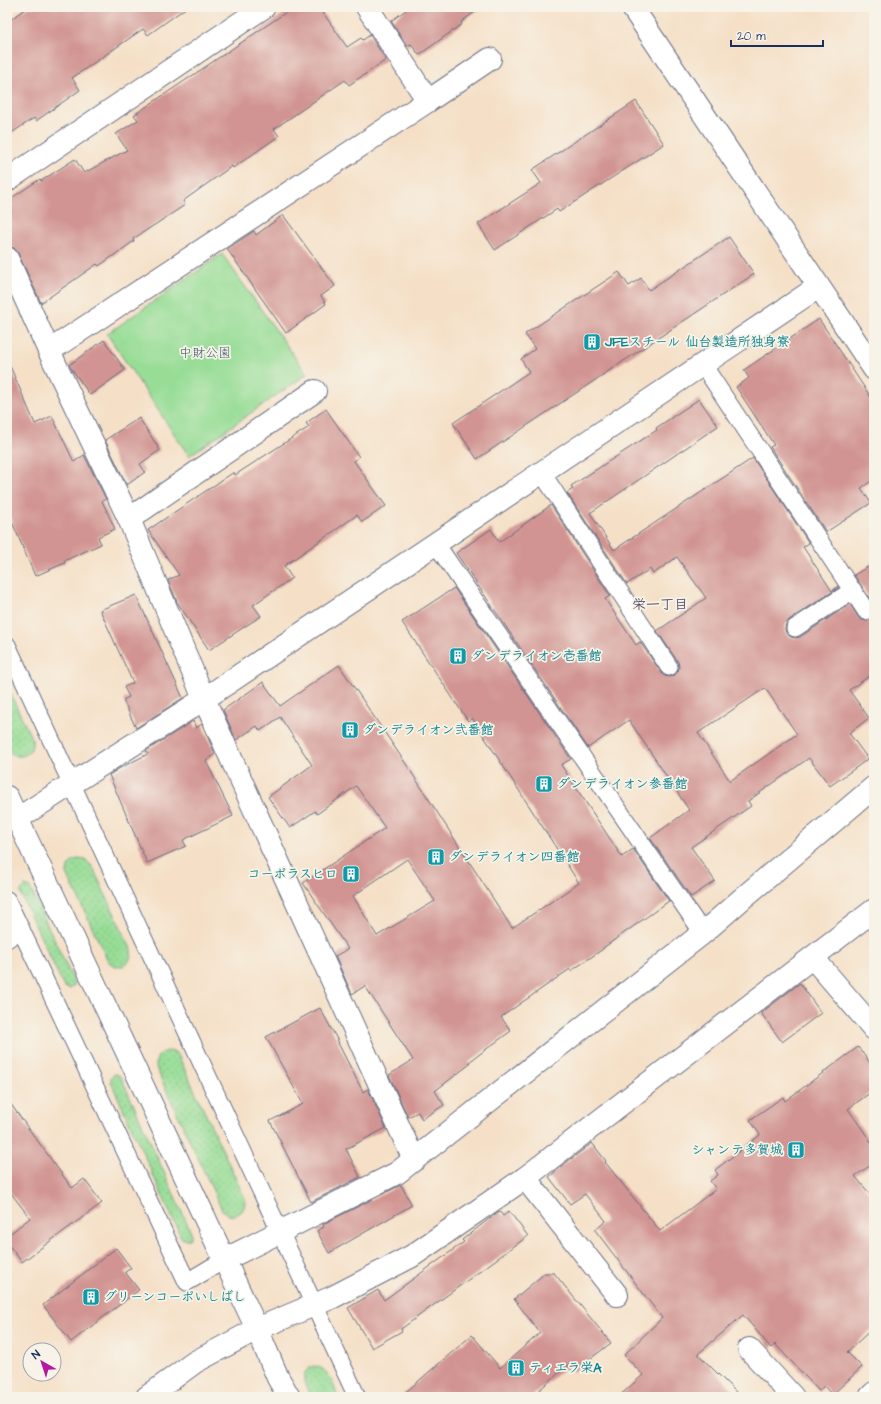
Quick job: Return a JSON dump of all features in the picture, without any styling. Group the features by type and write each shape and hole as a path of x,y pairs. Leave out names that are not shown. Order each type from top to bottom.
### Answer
{"street":[{"path":"7,180 264,7"},
{"path":"367,7 428,101"},
{"path":"632,7 874,369"},
{"path":"49,351 490,59"},
{"path":"7,258 49,351 130,519 204,700 414,1160"},
{"path":"17,819 204,700 818,287"},
{"path":"130,519 315,391"},
{"path":"224,1260 397,1173 703,933 744,896 874,787"},
{"path":"7,798 257,1329 278,1378 289,1397"},
{"path":"147,1397 195,1362 257,1329 333,1297 412,1256 525,1178 874,910"},
{"path":"813,958 874,1029"},
{"path":"525,1178 617,1295"},
{"path":"749,1349 793,1397"},
{"path":"870,1397 874,1393"}],"lane":[{"path":"702,365 866,610"},
{"path":"542,473 669,666"},
{"path":"436,544 703,933"},
{"path":"795,628 853,590"},
{"path":"7,645 357,1397"},
{"path":"7,900 187,1282 224,1260"},
{"path":"7,939 20,929"}],"green space":[{"name":"中財公園","path":"222,254 307,374 189,456 107,334"},
{"path":"7,687 32,739 30,750 24,756 10,753 7,748"},
{"path":"78,859 86,860 92,866 131,949 130,959 123,966 114,966 108,961 67,874 70,865 73,861"},
{"path":"25,886 29,887 31,890 74,982 74,986 70,989 64,987 21,895 21,890"},
{"path":"166,1051 175,1052 178,1055 245,1198 243,1209 238,1214 228,1215 222,1210 157,1070 157,1058 160,1054"},
{"path":"115,1074 121,1077 191,1232 189,1239 183,1239 181,1237 111,1082 111,1077"},
{"path":"314,1366 324,1370 330,1378 338,1397 311,1397 305,1384 304,1376 309,1369"}],"building":[{"path":"28,7 187,7 148,35 143,29 72,78 80,90 36,121 34,118 7,136 7,22"},
{"path":"294,7 319,7 347,47 361,38 363,40 370,35 386,60 349,85 345,80 274,129 279,136 233,168 232,166 183,201 185,205 133,239 134,241 99,266 97,264 41,303 18,253 14,248 7,246 7,201 40,179 41,181 75,159 84,173 127,150 116,134 138,120 134,115"},
{"path":"410,7 482,7 461,22 462,24 419,55 411,44 407,46 391,21"},
{"path":"636,101 664,144 559,212 557,209 495,250 478,224 541,183 532,170"},
{"path":"283,215 335,286 321,296 326,304 286,333 227,249 254,231 256,235"},
{"name":"JFEスチール 仙台製造所独身寮","path":"729,237 754,274 477,459 453,423 529,372 521,359 535,349 525,334 619,272 629,286 641,278 649,290"},
{"path":"819,319 874,402 874,479 861,488 871,503 826,532 770,447 774,445 736,387 749,378 744,370"},
{"path":"104,340 125,370 90,395 69,365"},
{"path":"7,359 35,424 52,416 74,462 84,455 106,499 102,501 115,529 98,537 101,544 64,561 65,563 35,576 7,510"},
{"path":"699,399 718,426 590,513 614,550 753,458 809,543 803,547 832,591 838,586 838,588 789,620 786,624 786,633 791,637 800,637 850,604 858,617 862,620 867,621 874,617 874,673 849,690 869,718 849,733 868,759 830,786 809,758 748,801 751,806 691,847 715,881 691,897 650,838 689,810 629,720 588,748 456,553 491,529 499,542 551,505 610,596 605,599 636,645 640,642 664,676 674,676 678,671 678,662 657,631 706,598 677,557 653,574 650,569 627,584 567,493 573,489 571,486 657,430 656,428","holes":["765,688 797,734 730,781 698,733"]},
{"path":"326,409 359,457 354,461 386,506 362,522 357,515 284,566 292,578 253,605 261,616 209,650 177,602 168,580 179,575 148,530 234,472 235,475 309,427 306,423"},
{"path":"139,418 160,450 140,464 145,472 127,485 105,440"},
{"path":"874,563 874,605 854,575"},
{"path":"454,588 571,759 561,765 622,857 633,849 669,901 603,949 571,971 570,969 501,1017 511,1031 469,1062 470,1064 435,1091 444,1105 422,1119 418,1112 408,1117 389,1075 413,1060 365,986 352,994 335,956 348,949 303,883 385,828 356,786 317,814 315,811 290,828 268,797 312,765 280,717 260,731 257,726 236,740 223,710 263,682 280,706 339,665 406,764 512,928 579,883 472,718 468,721 402,622","holes":["407,859 435,901 377,936 353,896"]},
{"path":"136,595 183,698 136,728 123,700 129,697 124,687 133,683 100,610"},
{"path":"193,721 196,728 202,724 215,754 206,761 233,816 183,840 186,846 147,863 109,775 148,754 146,751"},
{"path":"800,983 821,1013 782,1042 761,1013"},
{"path":"320,1008 363,1092 368,1089 386,1128 346,1149 360,1177 311,1202 270,1121 303,1104 266,1037"},
{"path":"858,1047 874,1068 874,1090 848,1109 874,1146 874,1163 855,1176 874,1199 874,1327 847,1352 862,1367 832,1395 824,1386 819,1391 775,1344 771,1348 743,1315 698,1354 741,1397 618,1397 643,1375 624,1355 662,1318 595,1230 606,1221 585,1194 570,1204 549,1177 592,1143 606,1161 605,1162 660,1231 716,1189 710,1181 718,1175 715,1170 760,1135 750,1120 783,1097 785,1101"},
{"path":"7,1099 72,1188 84,1179 102,1203 22,1262 7,1243 7,1236 30,1218 7,1188"},
{"path":"401,1185 412,1205 329,1253 317,1231 324,1227 323,1224"},
{"path":"499,1211 503,1216 509,1211 528,1236 401,1329 402,1331 372,1348 348,1308 378,1290 384,1300 464,1242 462,1240"},
{"name":"グリーンコーポいしばし","path":"116,1248 131,1268 125,1272 139,1290 71,1342 43,1305"},
{"path":"545,1273 554,1273 611,1343 573,1372 568,1365 531,1397 400,1397 472,1335 500,1368 540,1333 514,1299"}],"place":[{"name":"JFEスチール 仙台製造所独身寮","path":"592,342"},
{"name":"ダンデライオン壱番館","path":"458,656"},
{"name":"ダンデライオン弐番館","path":"350,730"},
{"name":"ダンデライオン参番館","path":"544,784"},
{"name":"ダンデライオン四番館","path":"436,857"},
{"name":"コーポラスヒロ","path":"351,874"},
{"name":"シャンテ多賀城","path":"796,1150"},
{"name":"グリーンコーポいしばし","path":"91,1297"},
{"name":"ティエラ栄A","path":"516,1368"}],"district":[{"name":"栄一丁目","path":"660,605"}]}
